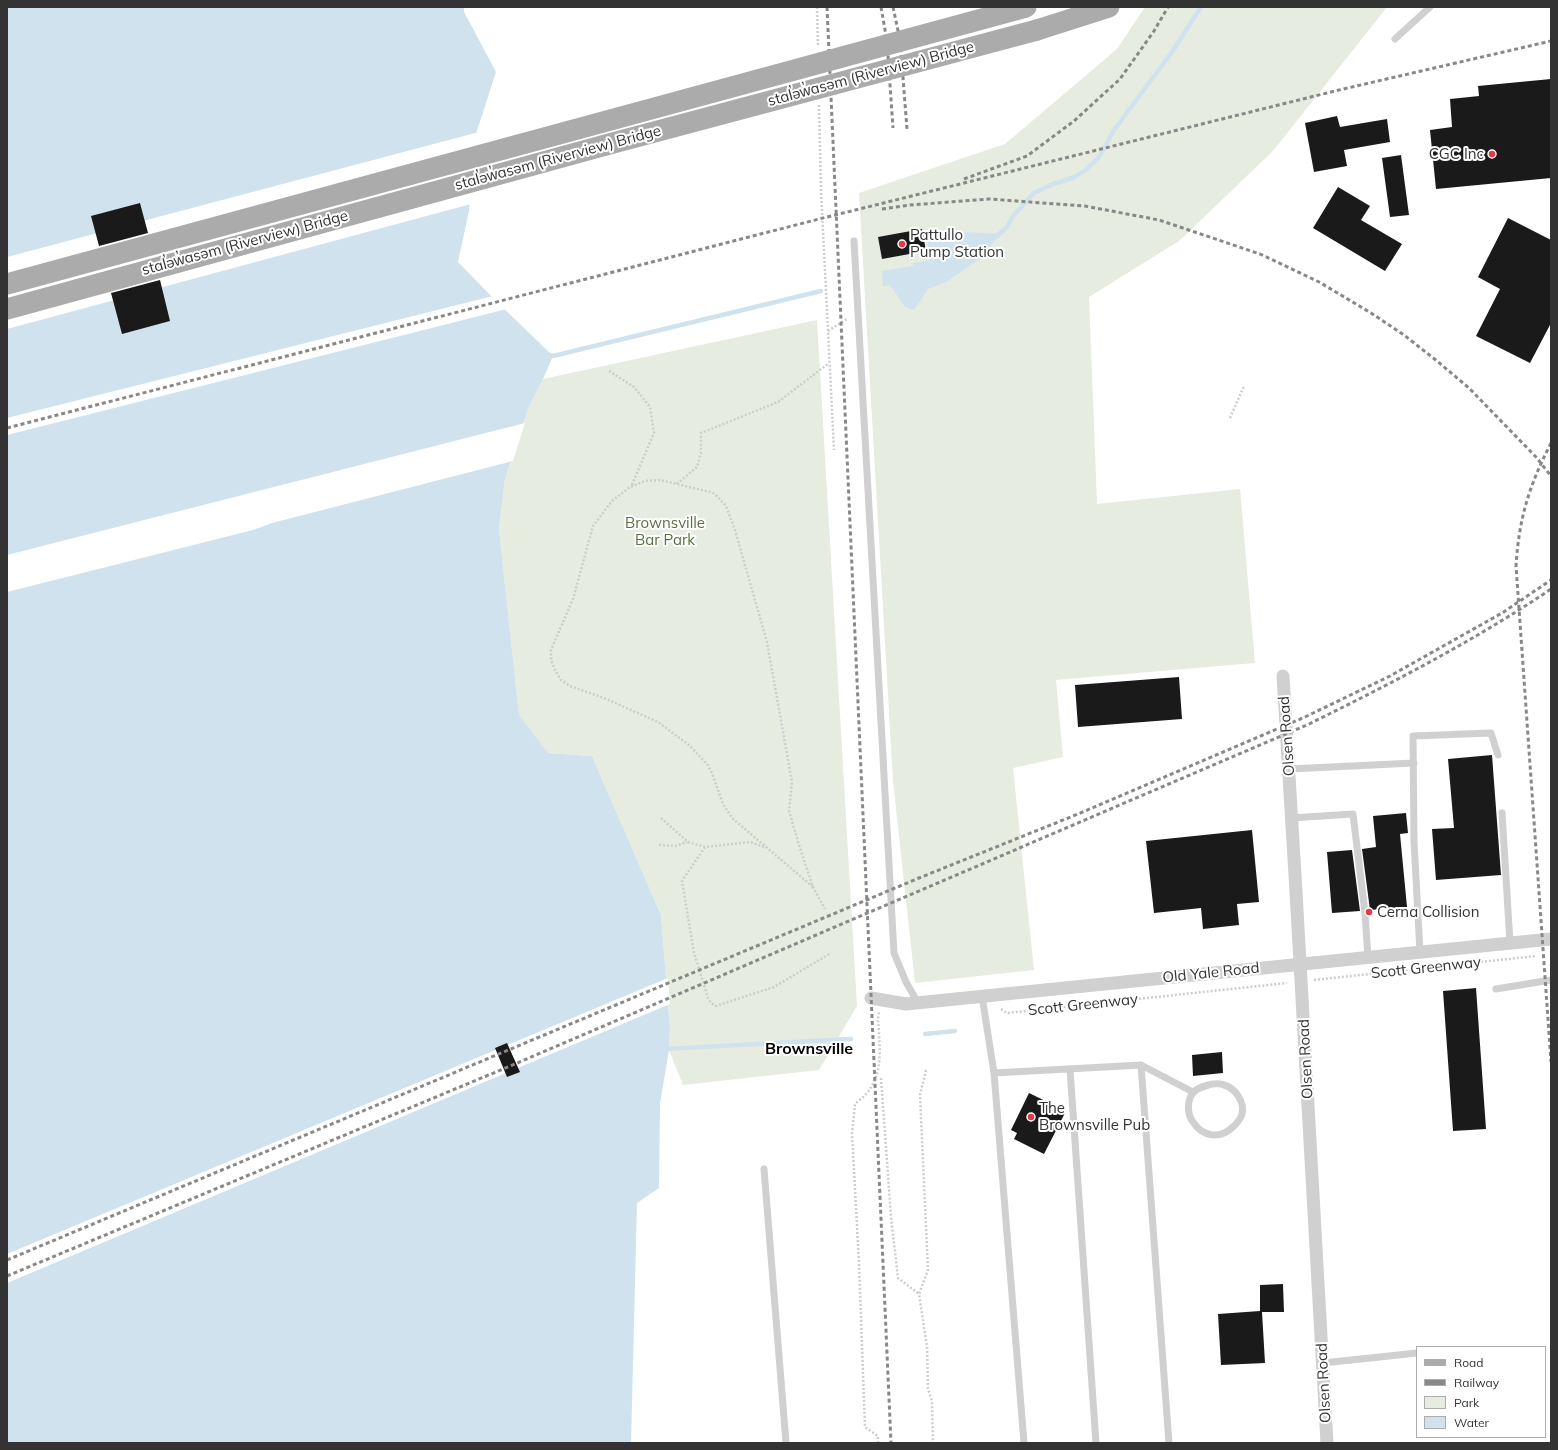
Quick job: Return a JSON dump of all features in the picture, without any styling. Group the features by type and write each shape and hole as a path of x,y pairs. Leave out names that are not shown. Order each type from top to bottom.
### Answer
{"main road":[{"name":"stal̕əw̓asəm (Riverview) Bridge","path":"7,284 1026,7"},
{"name":"stal̕əw̓asəm (Riverview) Bridge","path":"7,309 613,143 1037,30 1109,7"}],"street":[{"name":"Olsen Road","path":"1283,676 1290,769 1291,818 1301,964 1328,1443"},
{"name":"Old Yale Road","path":"876,999 906,1004 918,1003 1551,939"}],"lane":[{"path":"1395,39 1430,7"},
{"path":"854,241 894,953 906,982 918,1003"},
{"path":"1420,953 1414,841 1413,736 1491,732 1498,755"},
{"path":"1290,769 1414,763"},
{"path":"1502,813 1510,943"},
{"path":"1291,818 1353,814 1365,913 1368,958"},
{"path":"1496,989 1551,980"},
{"path":"982,996 994,1073 1024,1443"},
{"path":"994,1073 1140,1065 1193,1092"},
{"path":"1140,1065 1170,1443"},
{"path":"1070,1069 1096,1443"},
{"path":"1212,1084 1224,1084 1232,1089 1242,1104 1242,1114 1238,1122 1230,1130 1221,1135 1205,1133 1197,1128 1191,1120 1189,1109 1189,1101 1193,1092 1212,1084"},
{"path":"764,1169 786,1443"},
{"path":"1323,1363 1416,1353"}],"path":[{"path":"817,7 818,47"},
{"path":"819,103 821,191 834,450"},
{"path":"828,331 858,313"},
{"path":"677,484 697,467 701,453 701,433 778,402 829,363"},
{"path":"609,371 634,387 650,407 654,433 630,487"},
{"path":"1230,418 1244,386"},
{"path":"813,887 766,848 748,830 732,818 722,804 708,764 689,745 658,722 604,698 570,686 561,680 555,670 551,660 551,650 573,599 593,526 612,501 630,487 645,482 660,480 715,494 726,506 735,530 768,650 792,782 789,811 813,887 825,909"},
{"path":"661,818 688,842 705,847 750,842 766,848"},
{"path":"659,845 675,846 688,842"},
{"path":"705,847 682,881 694,953 708,998 711,1003 716,1006 774,987 831,953"},
{"name":"Scott Greenway","path":"1315,980 1538,956"},
{"name":"Scott Greenway","path":"982,996 1008,1013 1283,983"},
{"path":"876,999 880,1063 875,1079 867,1093 855,1104 852,1133 859,1262 865,1427 878,1436 878,1443"},
{"path":"926,1070 920,1095 928,1270 919,1294 927,1347 928,1389 932,1401 933,1443"},
{"path":"881,1078 891,1217 898,1278 919,1294"}],"green space":[{"path":"1145,7 1387,7 1273,151 1179,241 1089,297 1097,504 1240,489 1255,663 1056,680 1063,757 1013,768 1034,970 915,983 893,781 859,193 1005,144 1117,49"},
{"name":"Brownsville Bar Park","path":"817,320 857,1006 819,1070 683,1085 669,1050 670,1029 661,915 592,756 548,753 519,716 499,530 505,479 528,409 543,379"}],"water":[{"path":"7,7 464,7 464,12 496,72 475,137 469,211 458,262 553,356 528,409 505,479 499,530 519,715 548,753 592,756 661,915 670,1029 669,1050 660,1104 659,1188 637,1203 631,1443 7,1443"},
{"path":"967,232 1000,234 981,258 946,282 928,289 914,310 905,307 890,285 883,286 882,271 913,266 913,263 931,260 927,242"}],"pier":[{"path":"479,132 476,138 471,204 7,329 7,257"},
{"path":"493,296 507,309 7,435 7,418"},
{"path":"525,423 513,461 272,523 253,530 7,592 7,555"},
{"path":"668,978 670,1004 7,1283 7,1254"}],"building":[{"name":"CGC Inc","path":"1551,79 1551,178 1436,189 1430,130 1452,127 1450,99 1479,96 1478,86"},
{"path":"1337,116 1340,127 1387,119 1390,142 1344,150 1347,166 1314,172 1305,123"},
{"path":"1401,155 1409,215 1390,217 1382,158"},
{"path":"1338,187 1370,206 1361,220 1402,244 1385,271 1313,228"},
{"path":"140,203 148,233 99,246 91,216"},
{"path":"1508,218 1551,240 1551,323 1530,363 1476,336 1500,289 1478,277"},
{"name":"Pattullo Pump Station","path":"922,229 926,251 882,259 878,237"},
{"path":"160,280 170,321 122,334 111,293"},
{"path":"1179,677 1182,719 1078,727 1075,685"},
{"path":"1492,755 1501,875 1436,880 1432,829 1454,828 1448,759"},
{"path":"1406,813 1408,833 1400,834 1407,907 1370,910 1362,849 1376,847 1373,816"},
{"path":"1252,830 1259,902 1237,904 1239,925 1203,929 1201,908 1154,913 1146,841"},
{"path":"1352,850 1360,911 1332,913 1327,852"},
{"path":"1476,988 1486,1129 1453,1131 1443,991"},
{"path":"507,1043 520,1072 507,1077 495,1048"},
{"path":"1222,1052 1223,1073 1193,1076 1192,1055"},
{"path":"1029,1093 1066,1111 1044,1154 1014,1139 1017,1133 1011,1130"},
{"path":"1283,1284 1284,1312 1262,1312 1265,1363 1221,1365 1218,1314 1260,1311 1260,1285"}],"waterway":[{"path":"996,237 1007,227 1013,216 1034,193 1051,185 1075,177 1087,169 1099,157 1114,130 1172,52 1201,7"},
{"path":"549,355 553,356 821,291"},
{"path":"925,1034 955,1031"},
{"path":"665,1049 851,1039"}],"railway":[{"path":"827,7 891,1443"},
{"path":"881,7 887,41 893,128"},
{"path":"893,7 900,40 907,129"},
{"path":"964,179 1027,156 1074,121 1120,79 1154,31 1168,7"},
{"path":"7,428 819,219 1339,90 1551,41"},
{"path":"882,209 910,205 989,199 1085,206 1159,220 1260,254 1319,282 1371,313 1404,335 1469,388 1536,457 1551,476"},
{"path":"1551,443 1543,459 1526,503 1517,549 1516,566 1551,1062"},
{"path":"7,1260 919,878 1078,814 1305,717 1390,676 1502,613 1551,580"},
{"path":"7,1276 515,1064 1309,724 1432,661 1522,608 1551,589"}],"place":[{"name":"CGC Inc","path":"1492,154"},
{"name":"Pattullo Pump Station","path":"902,244"},
{"name":"Cerna Collision","path":"1369,912"},
{"name":"The Brownsville Pub","path":"1031,1117"}],"district":[{"name":"Brownsville","path":"809,1049"}]}
